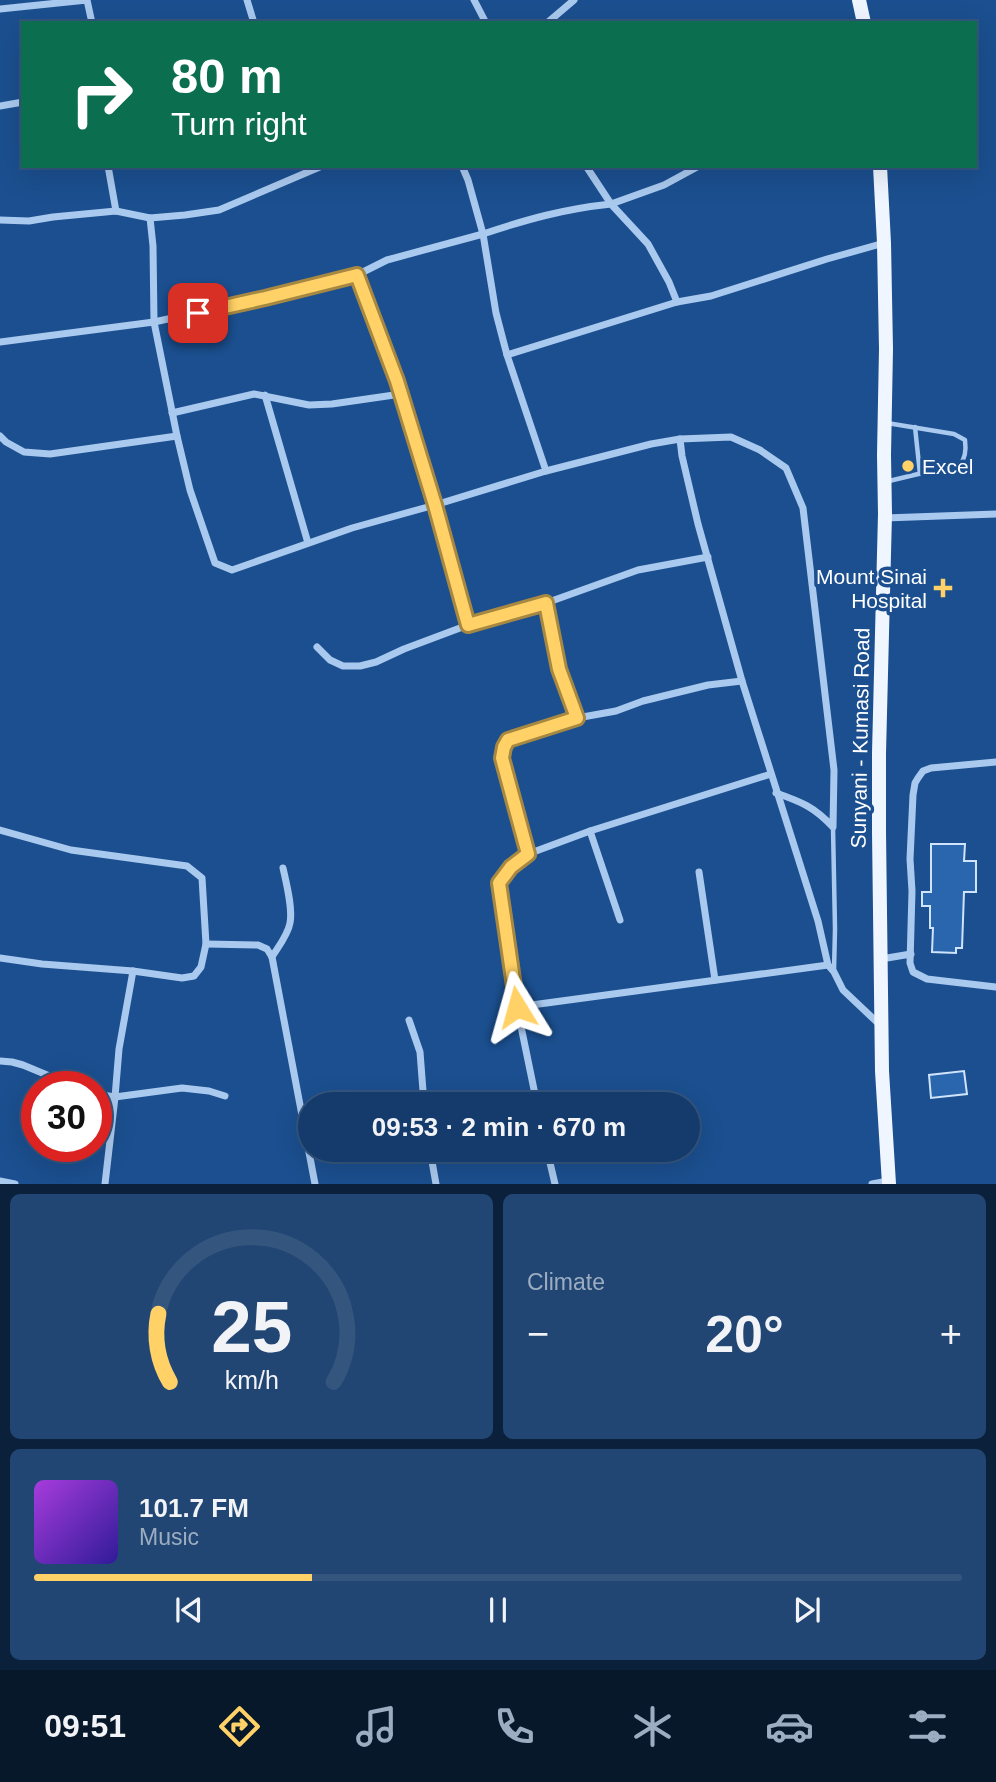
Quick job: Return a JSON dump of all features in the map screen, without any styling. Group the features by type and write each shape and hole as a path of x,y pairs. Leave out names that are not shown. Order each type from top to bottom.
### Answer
{"main road":[{"path":"859,0 863,21"},
{"name":"Sunyani - Kumasi Road","path":"880,168 886,349 879,753 881,1025 889,1182"}],"street":[{"path":"0,9 87,0 92,21"},
{"path":"247,0 253,21"},
{"path":"474,0 485,21"},
{"path":"549,21 574,0"},
{"path":"0,106 21,102"},
{"path":"108,168 116,211"},
{"path":"297,168 299,175"},
{"path":"0,220 29,221 116,211 150,218 219,210 317,168"},
{"path":"463,168 483,234 496,313 507,355 546,471"},
{"path":"587,168 611,204 648,244 677,302"},
{"path":"0,342 154,322 357,275 387,260 555,212 611,204 664,185 695,168"},
{"path":"150,218 154,322 177,436 190,490 215,563 232,570 352,528 546,471 651,444 680,439 731,437 760,450 786,468 803,508 834,769 833,827"},
{"path":"507,355 677,302 711,296 884,243"},
{"path":"357,275 401,394 468,625"},
{"path":"172,413 254,394 309,405 401,394"},
{"path":"265,395 308,543"},
{"path":"0,436 24,452 50,454 177,436"},
{"path":"680,439 698,524 742,681 818,921 828,965 843,990 881,1025"},
{"path":"885,518 996,514"},
{"path":"317,647 330,660 343,666 360,666 468,625 546,603 638,570 708,557"},
{"path":"546,603 559,669 577,718"},
{"path":"528,854 502,758 508,740 577,718 616,711 643,701 708,685 742,681"},
{"path":"996,762 923,771 915,783 910,859 911,968 917,975 927,979 996,987"},
{"path":"535,1092 517,1007 499,883 511,867 528,854 590,831 771,774"},
{"path":"776,793 806,804 820,813 833,827"},
{"path":"0,830 71,850 187,866 202,878 206,944 201,967 194,976 182,978 0,958"},
{"path":"590,831 620,920"},
{"path":"272,957 290,923 283,868"},
{"path":"699,872 715,980"},
{"path":"206,944 258,945 267,949 272,957 315,1184"},
{"path":"881,959 911,954"},
{"path":"517,1007 828,965"},
{"path":"105,1184 119,1049 133,971"},
{"path":"409,1020 420,1052 423,1092"},
{"path":"0,1061 12,1062 37,1071"},
{"path":"112,1097 182,1088 225,1096"},
{"path":"432,1162 436,1184"},
{"path":"550,1162 555,1184"},
{"path":"3,1182 15,1184"},
{"path":"872,1184 889,1182"}],"lane":[{"path":"884,482 960,464 965,455 965,440 954,434 885,422"},
{"path":"915,428 920,474"},
{"path":"833,827 834,972"}],"building":[{"path":"931,844 965,844 964,861 976,861 976,892 964,892 962,948 956,948 956,953 932,952 930,906 922,906 922,892 931,892"},
{"path":"964,1071 967,1094 931,1098 929,1075"}],"place":[{"name":"Excel","path":"908,466"},
{"name":"Mount Sinai Hospital","path":"943,588"}],"route":[{"path":"198,313 357,275 397,381 468,625 546,603 559,669 577,718 508,740 504,747 502,758 528,854 511,867 499,883 517,1007"}]}
